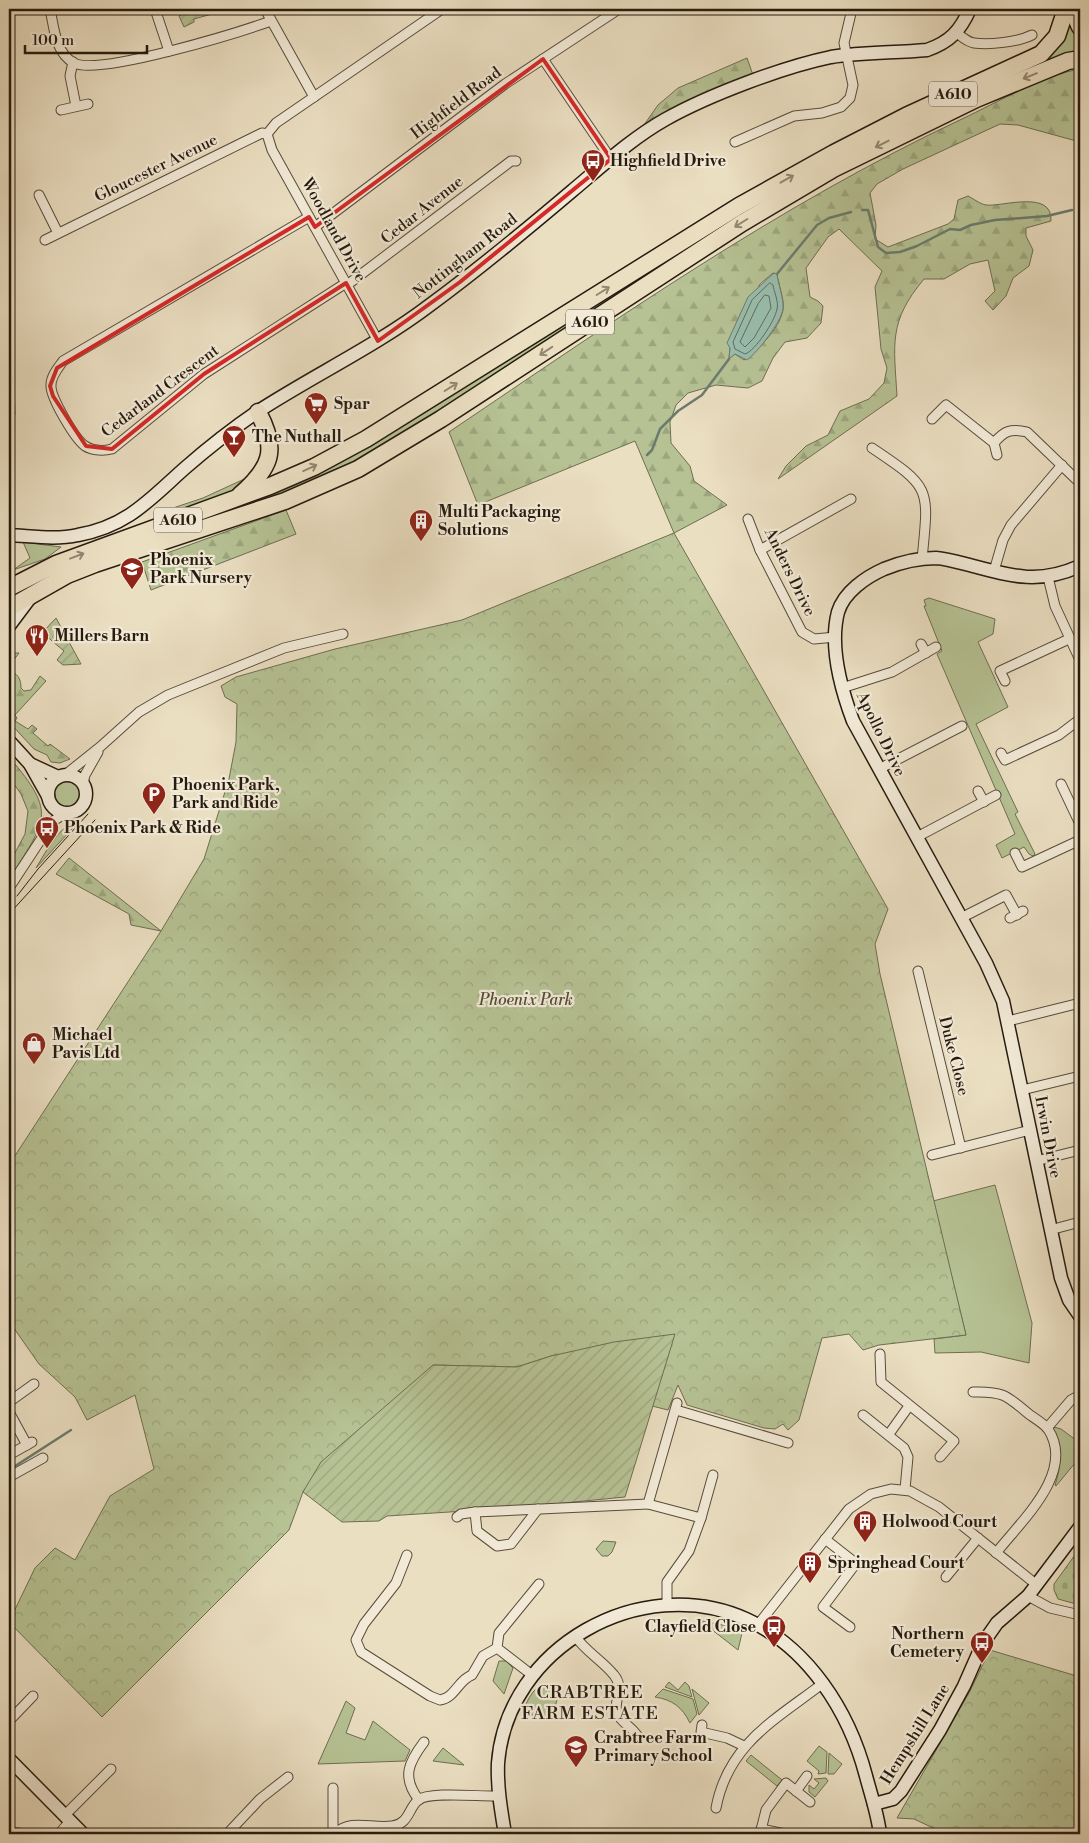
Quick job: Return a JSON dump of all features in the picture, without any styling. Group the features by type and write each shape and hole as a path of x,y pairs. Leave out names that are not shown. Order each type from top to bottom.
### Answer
{"highway":[{"name":"A610","path":"9,588 65,561 233,501 289,478 366,439 739,206 834,153 906,116 1040,54 1057,36 1066,9"},
{"path":"1072,9 1080,27"},
{"name":"A610","path":"9,608 34,592 95,564 285,501 358,469 442,419 742,223 833,169 976,99 1068,61 1080,59"},
{"path":"233,501 258,478 269,461 270,440 258,412"},
{"path":"269,461 275,470 289,478"}],"street":[{"path":"50,9 57,41 66,56 73,62 91,65 169,52 271,21"},
{"path":"155,9 169,52"},
{"path":"265,9 314,97"},
{"path":"267,134 276,123 442,9"},
{"name":"Highfield Road","path":"315,227 505,84 619,9"},
{"path":"735,142 794,116 841,107 850,98 853,85 844,42 845,31 852,9"},
{"name":"Nottingham Road","path":"9,535 48,538 75,536 114,524 149,503 187,466 258,412 378,340 460,282 611,159 665,120 702,102 810,62 846,55 928,50 940,46 957,33 970,9"},
{"path":"957,33 966,40 979,43 1026,38 1032,35"},
{"path":"543,59 611,159"},
{"path":"73,62 70,76 76,106"},
{"path":"61,110 88,104"},
{"name":"Gloucester Avenue","path":"45,240 262,133 267,134"},
{"name":"Woodland Drive","path":"267,134 269,145 378,340"},
{"name":"Cedar Avenue","path":"347,284 511,161 516,161"},
{"path":"39,195 58,233"},
{"name":"Cedarland Crescent","path":"309,217 63,361 53,376 50,386 53,396 70,425 86,446 96,450 112,449 204,374 347,284"},
{"path":"932,419 946,405 994,443 998,455"},
{"path":"994,443 1004,432 1015,429 1027,432 1080,483"},
{"path":"872,448 909,473 925,494 927,513 922,559"},
{"path":"994,572 1003,540 1011,525 1062,465"},
{"path":"760,550 851,500"},
{"name":"Anders Drive","path":"748,519 760,550 802,632 814,639 836,637"},
{"name":"Apollo Drive","path":"986,963 853,721 842,688 836,637 838,612 852,591 864,580 902,562 922,559 950,560 1028,579 1048,577 1080,566"},
{"path":"1048,577 1055,606 1080,660"},
{"path":"9,626 34,592"},
{"path":"48,796 50,785 100,747 140,712 168,695 284,648 343,634"},
{"path":"1005,681 1000,671 1069,638"},
{"path":"921,644 926,653"},
{"path":"842,688 877,679 936,647"},
{"path":"1001,753 1005,760 1059,735 1080,719"},
{"path":"879,769 950,727 962,726"},
{"path":"9,741 30,764 54,808 66,813"},
{"path":"9,888 53,821 66,813 77,810 84,802 86,795 83,784 84,775 100,747"},
{"path":"30,764 61,776 75,778 83,784"},
{"path":"1061,784 1080,824"},
{"path":"978,791 984,802"},
{"path":"917,837 996,795"},
{"path":"1015,853 1022,867 1080,840"},
{"path":"961,918 1006,895 1016,915"},
{"name":"Irwin Drive","path":"986,963 997,987 1008,1021 1050,1230 1065,1290 1080,1315"},
{"name":"Duke Close","path":"918,971 961,1148"},
{"path":"1008,1021 1080,1003"},
{"path":"1022,1090 1080,1076"},
{"path":"932,1155 1030,1130"},
{"path":"1036,1161 1080,1150"},
{"path":"1050,1230 1080,1222"},
{"path":"880,1354 881,1382 954,1441 940,1457"},
{"path":"9,1402 30,1390"},
{"path":"973,1392 999,1392 1047,1428 1057,1457 1052,1478 996,1553"},
{"path":"1047,1428 1071,1400 1080,1395"},
{"path":"648,1504 676,1406 780,1436 788,1443"},
{"path":"889,1434 909,1406"},
{"path":"9,1412 30,1443 9,1455"},
{"path":"863,1415 889,1434 904,1448 908,1457 905,1489"},
{"path":"9,1477 43,1458"},
{"path":"667,1606 667,1582 689,1551 701,1518 713,1474"},
{"path":"758,1626 849,1509 858,1501 871,1494 891,1489 905,1489 939,1507 1038,1585"},
{"path":"457,1517 461,1514 475,1512 648,1504 701,1518"},
{"path":"475,1512 477,1531 497,1546 511,1544 538,1509"},
{"name":"Hempshill Lane","path":"874,1804 893,1799 901,1791 964,1686 984,1643 997,1623 1038,1585 1080,1527"},
{"path":"946,1577 978,1538"},
{"path":"825,1539 853,1561 854,1566 823,1607 850,1627"},
{"path":"408,1555 396,1582 364,1624 356,1640 361,1652 430,1696 440,1700 453,1692 465,1678 472,1675 483,1656 497,1648"},
{"path":"497,1648 499,1633 539,1584"},
{"path":"1028,1596 1050,1608 1080,1616"},
{"path":"505,1834 499,1796 498,1761 502,1739 510,1714 532,1676 548,1658 575,1636 604,1620 620,1614 667,1606 688,1605 716,1610 747,1620 758,1626 793,1650 822,1684 854,1738 874,1804 880,1834"},
{"path":"575,1636 584,1649 614,1675 619,1685 616,1708 618,1715 638,1736"},
{"path":"497,1648 532,1676"},
{"path":"716,1808 725,1778 744,1746 822,1684"},
{"path":"9,1722 33,1696"},
{"path":"702,1725 701,1732 726,1738 744,1746"},
{"path":"418,1800 408,1778 409,1763 424,1742"},
{"path":"9,1758 83,1834"},
{"path":"59,1834 68,1818 111,1769"},
{"path":"796,1791 807,1776"},
{"path":"227,1834 260,1799 288,1777"},
{"path":"785,1834 761,1832 766,1810 786,1783 810,1802"},
{"path":"333,1788 333,1834"},
{"path":"333,1834 348,1825 391,1826 399,1824 406,1820 418,1800 431,1796 499,1796"},
{"path":"9,1832 26,1834"}],"highlighted area":[{"path":"543,59 611,159 460,282 378,341 346,283 204,374 112,449 86,446 53,396 50,386 57,368 309,217 315,227"}],"green space":[{"path":"185,9 230,9 194,19 194,22 184,27 179,16 186,12"},
{"path":"1070,25 1080,38 1080,53 1048,64 946,108 784,193 699,244 407,436 343,472 251,508 87,560 36,584 11,600 9,598 9,594 16,590 77,561 259,496 357,450 725,219 830,159 1046,58 1061,43"},
{"path":"747,58 753,75 639,132 658,105 678,88"},
{"path":"1080,69 1080,142 1018,125 1000,124 903,169 877,184 870,193 876,225 875,239 888,247 948,224 954,219 958,200 968,196 986,205 1036,202 1044,205 1049,211 1051,221 1026,228 1026,236 1033,250 1029,266 1013,278 1006,296 993,310 985,301 995,291 988,260 970,264 944,279 924,279 904,308 896,334 897,396 778,479 786,466 806,446 828,435 840,411 869,399 884,383 887,368 881,349 875,287 882,271 839,229 828,237 806,268 810,297 823,306 821,323 807,338 785,342 773,358 762,381 748,388 716,385 688,393 676,405 670,422 671,443 690,466 694,481 727,505 674,533 635,441 478,505 449,432 700,265 829,188 895,152 1020,90 1066,72","holes":["773,273 777,274 783,306 777,325 762,344 744,360 735,354 729,358 730,348 760,284"]},
{"path":"9,249 15,415 9,418"},
{"path":"253,475 243,488 174,513 170,509 203,498"},
{"path":"286,510 296,534 151,590 142,562"},
{"name":"Phoenix Park","path":"674,533 888,909 875,944 880,974 966,1335 879,1345 863,1350 849,1334 822,1338 799,1420 788,1430 783,1424 775,1429 764,1428 687,1405 678,1385 668,1410 652,1406 674,1335 551,1356 517,1367 433,1365 303,1492 289,1530 102,1717 9,1622 35,1568 55,1548 75,1560 110,1496 154,1469 135,1395 87,1420 75,1397 39,1364 11,1324 9,1318 9,1165 161,931 204,859 229,779 236,742 237,704 225,697 221,686 236,677 335,649 462,620"},
{"path":"23,542 61,547 45,559 13,570 30,558"},
{"path":"929,598 995,619 993,634 978,642 1008,707 976,724 1018,812 1015,814 1035,854 1033,856 1024,847 1002,858 996,845 1015,834 937,654 942,651 924,606 926,606 924,600"},
{"path":"56,618 62,629 52,641 43,632"},
{"path":"62,629 81,664 63,665 57,660 64,651 52,641"},
{"path":"19,653 10,665 12,671 19,678 21,688 24,691 31,690 40,676 46,681 15,715 17,718 15,721 28,729 32,725 37,729 33,733 48,746 50,744 70,759 60,763 51,762 47,755 34,749 9,722 9,655"},
{"path":"9,757 25,776 35,792 40,806 41,818 38,830 31,844 9,880 9,864 25,834 28,811 21,794 9,777"},
{"path":"67,780 77,784 81,794 77,804 67,808 57,804 53,794 57,784"},
{"path":"81,819 36,868 60,832 73,822"},
{"path":"69,858 161,931 131,925 129,914 56,874"},
{"path":"995,1185 1032,1323 1029,1363 981,1352 935,1353 934,1339 966,1335 933,1201"},
{"path":"675,1334 625,1497 512,1508 387,1516 379,1521 342,1522 303,1492 321,1462 433,1365 517,1367 551,1356 614,1342"},
{"path":"1054,1427 1061,1429 1080,1443 1080,1457 1056,1486 1060,1458 1053,1431"},
{"path":"603,1541 616,1542 608,1556 602,1556 596,1549"},
{"path":"1080,1548 1080,1605 1058,1599 1054,1590 1054,1584"},
{"path":"702,1622 743,1629 738,1650"},
{"path":"990,1650 1080,1677 1080,1820 1076,1834 946,1834 914,1819 897,1818 969,1693"},
{"path":"499,1661 506,1661 513,1668 504,1694 493,1681"},
{"path":"669,1682 678,1690 685,1682 689,1686 692,1697 665,1687"},
{"path":"544,1684 557,1692 558,1697 551,1719 522,1713 533,1692"},
{"path":"663,1689 693,1699 697,1714 690,1723 684,1713 672,1702 655,1697"},
{"path":"692,1689 709,1703 699,1715"},
{"path":"346,1701 355,1708 346,1733 365,1740 373,1721 410,1750 405,1761 318,1764"},
{"path":"819,1746 827,1752 826,1773 818,1774 819,1771 807,1761"},
{"path":"443,1748 464,1765 433,1761"},
{"path":"829,1753 842,1764 834,1774 828,1774"},
{"path":"751,1755 782,1780 777,1786 746,1761"},
{"path":"826,1778 828,1781 815,1797 809,1792 809,1785 814,1789 819,1783 814,1779"}],"water":[{"path":"774,273 777,274 783,309 774,329 763,344 747,360 735,354 729,359 730,348 727,343 748,297"}],"waterway":[{"path":"862,210 868,210 878,247 886,253 900,252 917,246 950,229 960,230 971,225 995,220 1047,216 1072,210"},
{"path":"777,274 817,225 829,218 851,212"},
{"path":"647,455 652,450 660,429 678,411 702,395 729,359"},
{"path":"9,1470 71,1430"}],"tram line":[{"path":"17,896 38,869 88,814"},
{"path":"9,914 95,820"}],"place":[{"name":"Highfield Drive","path":"593,182"},
{"name":"Spar","path":"316,425"},
{"name":"The Nuthall","path":"234,458"},
{"name":"Multi Packaging Solutions","path":"421,542"},
{"name":"Phoenix Park Nursery","path":"132,590"},
{"name":"Millers Barn","path":"37,657"},
{"name":"Phoenix Park, Park and Ride","path":"154,815"},
{"name":"Phoenix Park & Ride","path":"47,849"},
{"name":"Michael Pavis Ltd","path":"34,1065"},
{"name":"Holwood Court","path":"865,1543"},
{"name":"Springhead Court","path":"810,1584"},
{"name":"Clayfield Close","path":"774,1648"},
{"name":"Northern Cemetery","path":"982,1664"},
{"name":"Crabtree Farm Primary School","path":"576,1768"}],"district":[{"name":"CRABTREE FARM ESTATE","path":"590,1702"}]}
